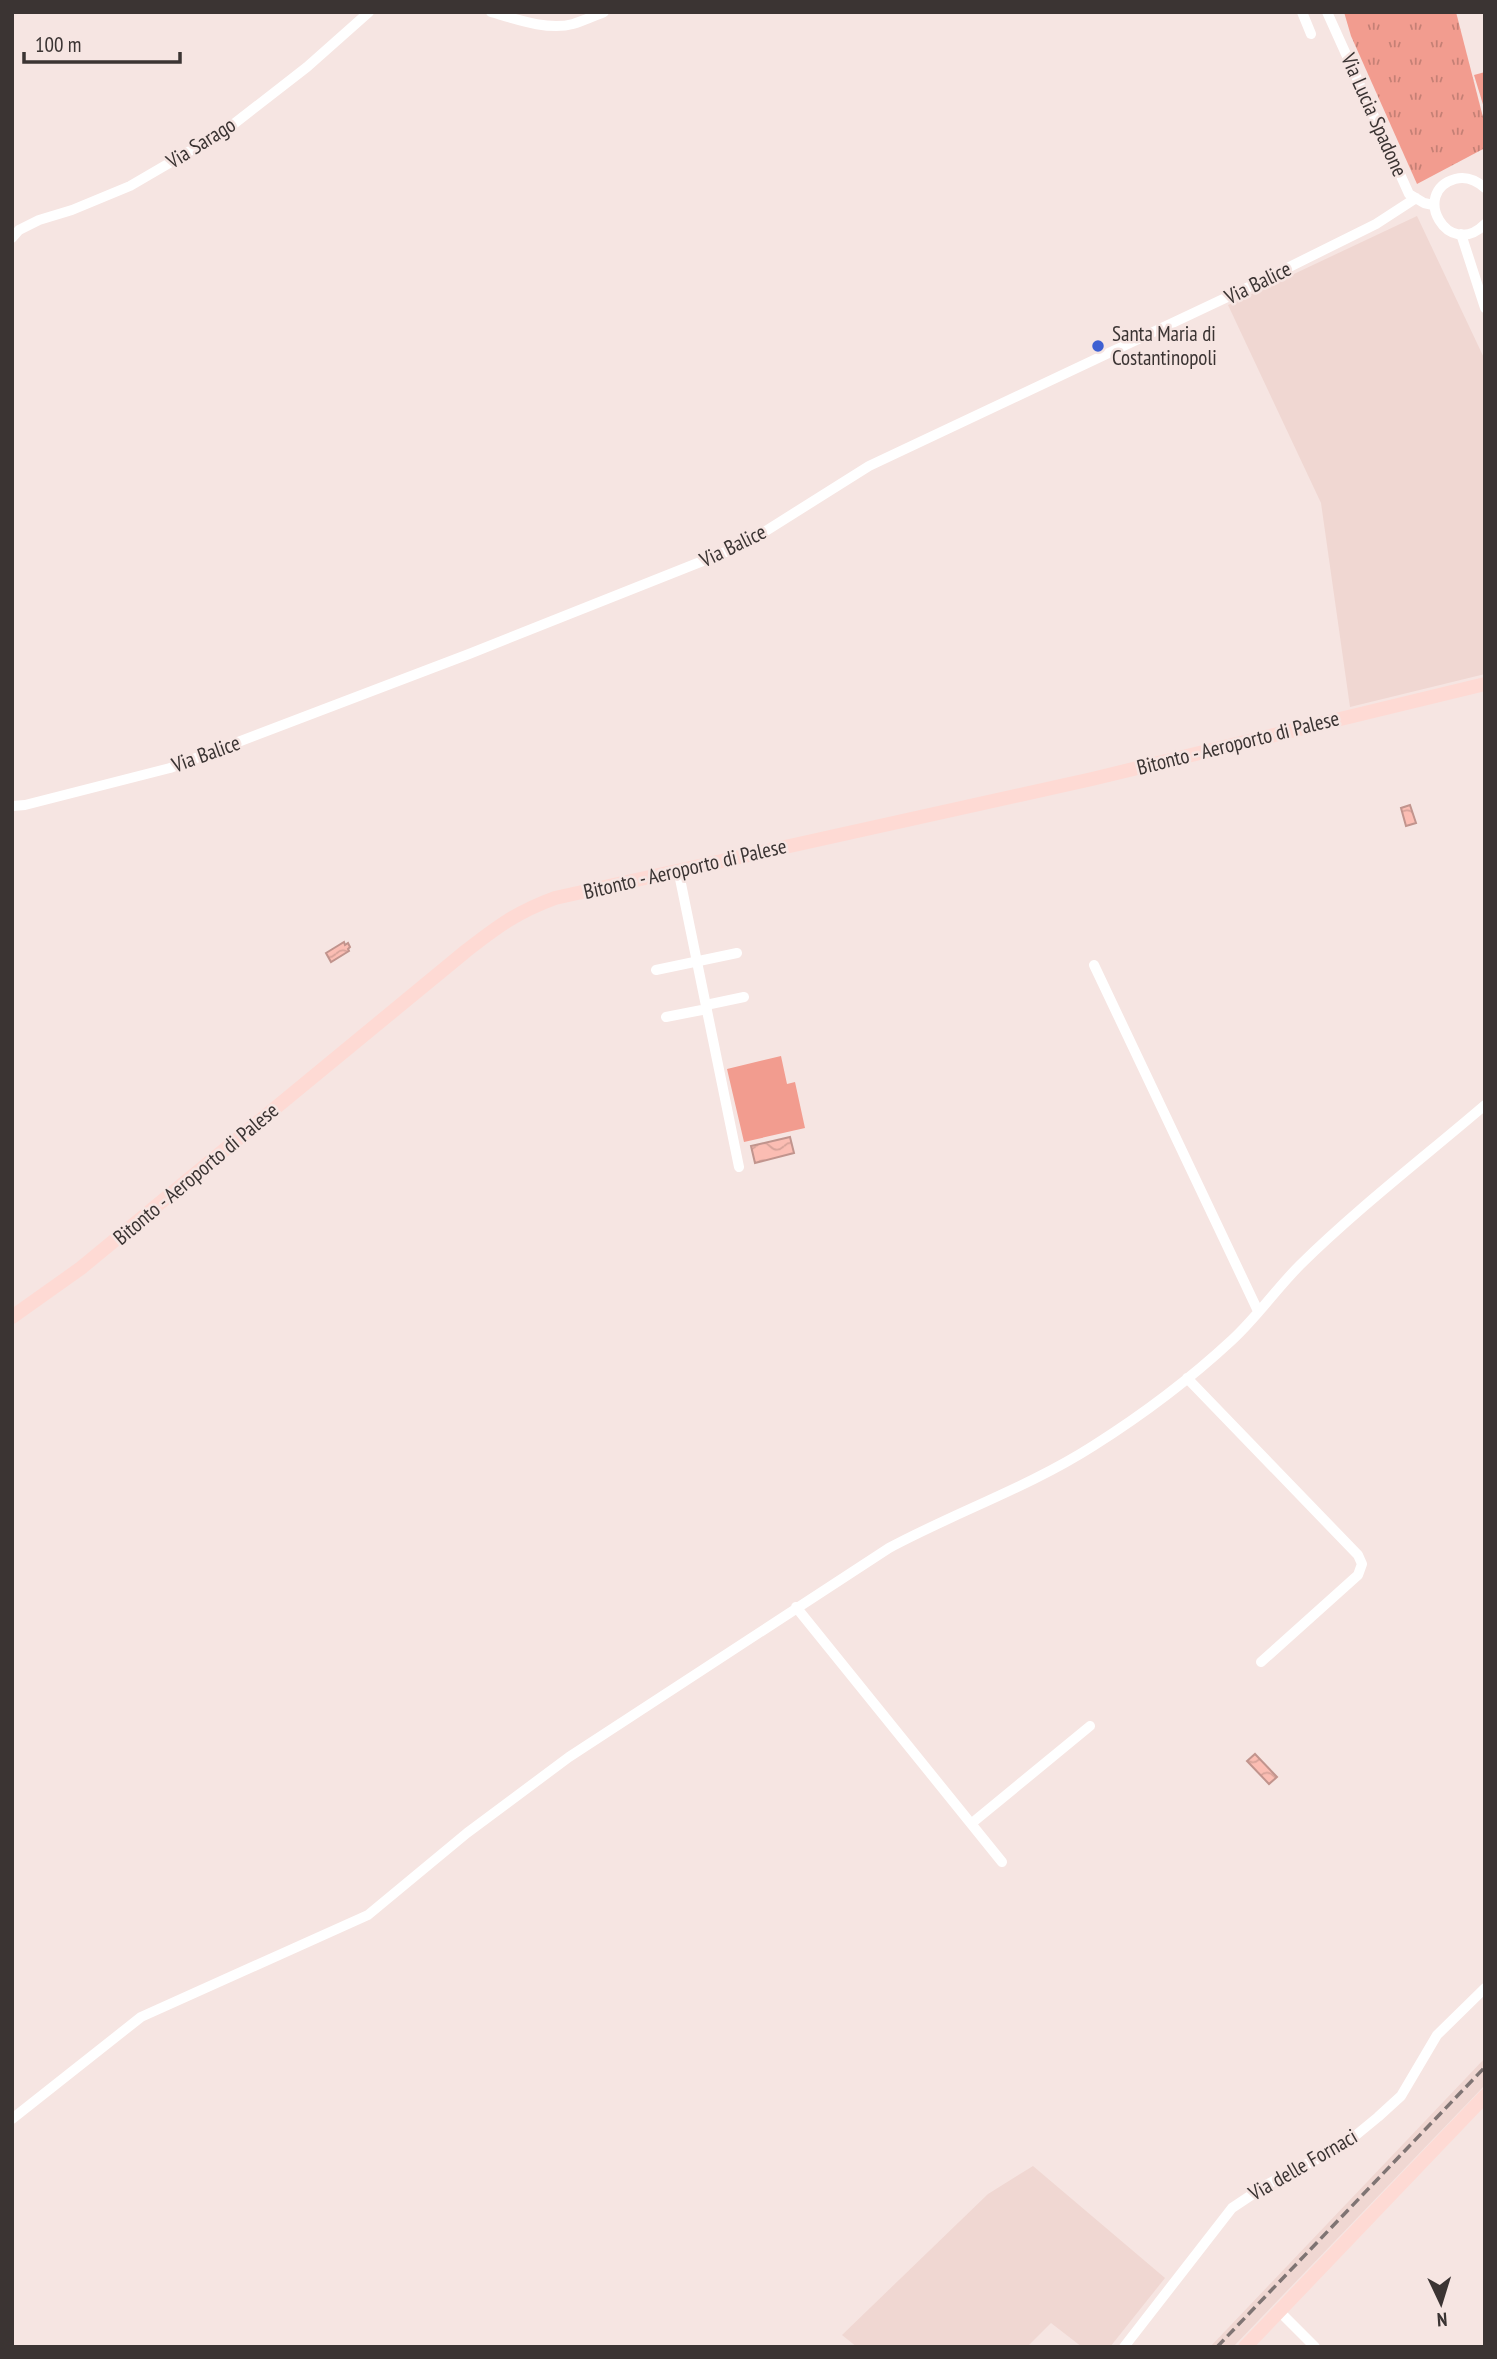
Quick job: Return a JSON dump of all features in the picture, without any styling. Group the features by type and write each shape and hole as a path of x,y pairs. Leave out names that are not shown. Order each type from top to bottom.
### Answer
{"main road":[{"name":"Bitonto - Aeroporto di Palese","path":"12,1317 81,1268 466,951 508,919 555,898 1092,779 1485,684"},
{"path":"1245,2347 1485,2096"}],"street":[{"name":"Via Sarago","path":"12,238 19,230 39,220 72,210 130,186 226,130 307,67 369,12"},
{"path":"491,12 526,22 570,25 604,12"},
{"path":"1302,12 1311,34"},
{"name":"Via Lucia Spadone","path":"1330,16 1409,194 1433,205"},
{"path":"1484,187 1469,178 1456,179 1445,184 1437,194 1434,207 1438,219 1446,228 1461,234 1475,231 1485,224"},
{"name":"Via Balice","path":"12,806 170,768 469,654 733,549 869,466 1255,284 1376,224 1416,198"},
{"path":"1461,234 1485,308"},
{"path":"678,869 739,1167"},
{"path":"656,970 737,953"},
{"path":"1094,965 1258,1311"},
{"path":"666,1017 744,997"},
{"path":"12,2119 141,2017 368,1915 467,1833 569,1757 889,1548 936,1523 1029,1483 1093,1446 1186,1378 1233,1339 1300,1265 1485,1105"},
{"path":"1186,1378 1358,1556 1362,1564 1358,1575 1261,1662"},
{"path":"796,1607 1002,1862"},
{"path":"972,1823 1090,1726"},
{"name":"Via delle Fornaci","path":"1124,2347 1232,2208 1268,2184 1343,2145 1378,2117 1401,2096 1437,2035 1485,1988"},
{"path":"1279,2311 1315,2347"}],"shaded area":[{"path":"1417,216 1485,360 1485,674 1350,707 1321,503 1228,305"},
{"path":"1485,2058 1485,2085 1233,2347 1210,2347"},
{"path":"1033,2166 1165,2278 1110,2347 1082,2347 1051,2323 1027,2347 857,2347 842,2335 988,2194"}],"green space":[{"path":"1344,12 1456,12 1485,125 1485,148 1417,184 1351,36"},
{"path":"1485,72 1485,111 1474,75"},
{"path":"781,1056 787,1084 795,1082 805,1128 744,1142 727,1069"}],"water":[{"path":"1410,805 1416,823 1406,826 1401,808"},
{"path":"344,942 345,945 348,943 349,951 331,962 326,953"},
{"path":"790,1137 794,1153 755,1163 751,1146"},
{"path":"1255,1754 1277,1777 1269,1784 1247,1761"}],"railway":[{"path":"1217,2347 1485,2067"}],"place":[{"name":"Santa Maria di Costantinopoli","path":"1098,346"}]}
